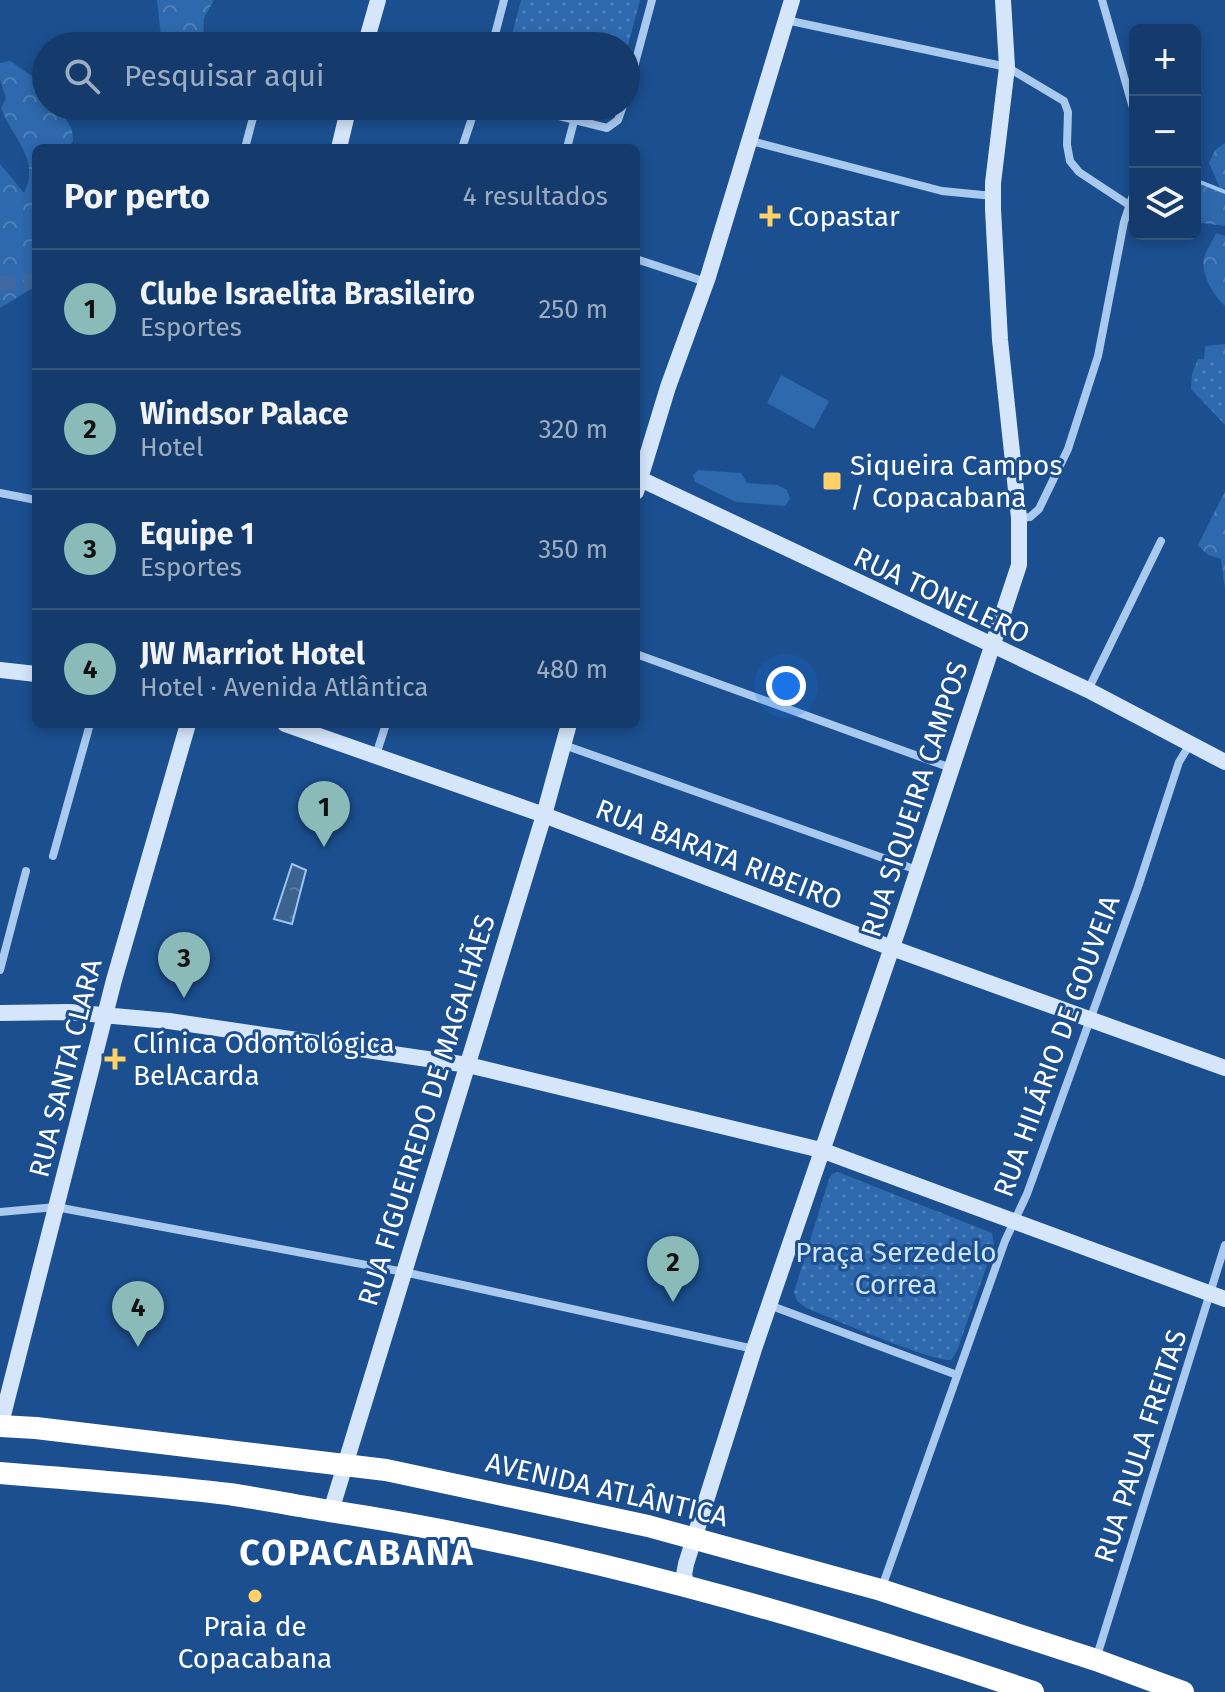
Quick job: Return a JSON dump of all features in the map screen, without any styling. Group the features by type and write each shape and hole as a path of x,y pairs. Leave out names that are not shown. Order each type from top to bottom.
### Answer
{"highway":[{"name":"AVENIDA ATLÂNTICA","path":"0,1426 393,1471 694,1536 881,1590 1096,1660 1183,1692"},
{"path":"0,1473 230,1495 481,1537 634,1572 886,1642 1033,1692"}],"main road":[{"path":"369,32 378,0"},
{"path":"640,474 706,282 792,0"},
{"name":"RUA SIQUEIRA CAMPOS","path":"688,1588 684,1575 694,1536 754,1349 1019,565 1019,518 1000,340 993,196 1007,67 1003,0"},
{"path":"340,144 346,120"},
{"name":"RUA TONELERO","path":"640,484 1088,690 1225,762"},
{"path":"0,670 32,674"},
{"name":"RUA SANTA CLARA","path":"0,1426 105,1015 187,728"},
{"name":"RUA BARATA RIBEIRO","path":"297,728 544,815 892,948 1225,1068"},
{"name":"RUA FIGUEIREDO DE MAGALHÃES","path":"331,1511 568,728"},
{"path":"0,1013 47,1011 180,1023 468,1065 821,1150 1218,1296"}],"street":[{"path":"496,32 504,0"},
{"path":"640,45 652,0"},
{"path":"1102,0 1130,96"},
{"path":"786,20 1007,67 1064,101 1068,112 1070,161 1079,172 1129,205 1098,356 1068,449 1039,509 1030,517 1019,518"},
{"path":"246,144 252,120"},
{"path":"463,144 471,120"},
{"path":"570,120 607,128 618,120"},
{"path":"568,144 574,121"},
{"path":"751,141 942,191 993,196"},
{"path":"640,260 706,282"},
{"path":"0,493 32,499"},
{"path":"1088,690 1161,541"},
{"path":"640,655 952,768"},
{"path":"53,856 89,728"},
{"path":"376,755 385,728"},
{"name":"RUA HILÁRIO DE GOUVEIA","path":"881,1590 957,1375 1014,1220 1027,1194 1138,887 1179,762 1190,743"},
{"path":"563,745 917,870"},
{"path":"0,970 26,871"},
{"path":"0,1212 56,1207 404,1272 754,1349"},
{"name":"RUA PAULA FREITAS","path":"1096,1660 1218,1296 1225,1245"},
{"path":"769,1305 957,1375"}],"green space":[{"path":"157,0 214,0 204,18 204,32 160,32"},
{"path":"521,0 640,0 632,32 513,32"},
{"path":"10,61 32,76 32,120 67,120 73,141 71,144 32,144 32,288 0,308 0,164 24,193 29,170 23,149 1,108 6,98 0,80 0,63"},
{"path":"1225,143 1225,188 1220,188 1209,163 1215,150"},
{"path":"1201,183 1225,192 1225,226 1201,223"},
{"path":"1216,233 1225,236 1225,306 1212,290 1203,264"},
{"path":"1225,344 1225,417 1203,374 1205,346"},
{"path":"1198,359 1225,360 1225,425 1191,389 1192,374"},
{"path":"781,375 829,401 814,429 767,403"},
{"path":"698,470 741,473 747,483 777,485 787,490 790,499 785,506 736,502 695,482 693,475"},
{"path":"1225,491 1225,589 1221,559 1208,555 1198,545"},
{"name":"Praça Serzedelo Correa","path":"838,1172 992,1233 994,1245 957,1351 951,1360 881,1338 806,1308 797,1301 794,1292 829,1179"}],"water":[{"path":"292,864 306,870 292,924 274,919"}],"waterway":[{"path":"1201,182 1225,192"}],"tunnel":[{"path":"0,284 32,281"}],"place":[{"name":"Copastar","path":"770,216"},
{"name":"Siqueira Campos / Copacabana","path":"832,481"},
{"name":"Clube Israelita Brasileiro","path":"324,847"},
{"name":"Equipe 1","path":"184,998"},
{"name":"Clínica Odontológica BelAcarda","path":"115,1059"},
{"name":"Windsor Palace","path":"673,1302"},
{"name":"JW Marriot Hotel","path":"138,1347"},
{"name":"Praia de Copacabana","path":"255,1596"}],"district":[{"name":"COPACABANA","path":"357,1552"}]}
